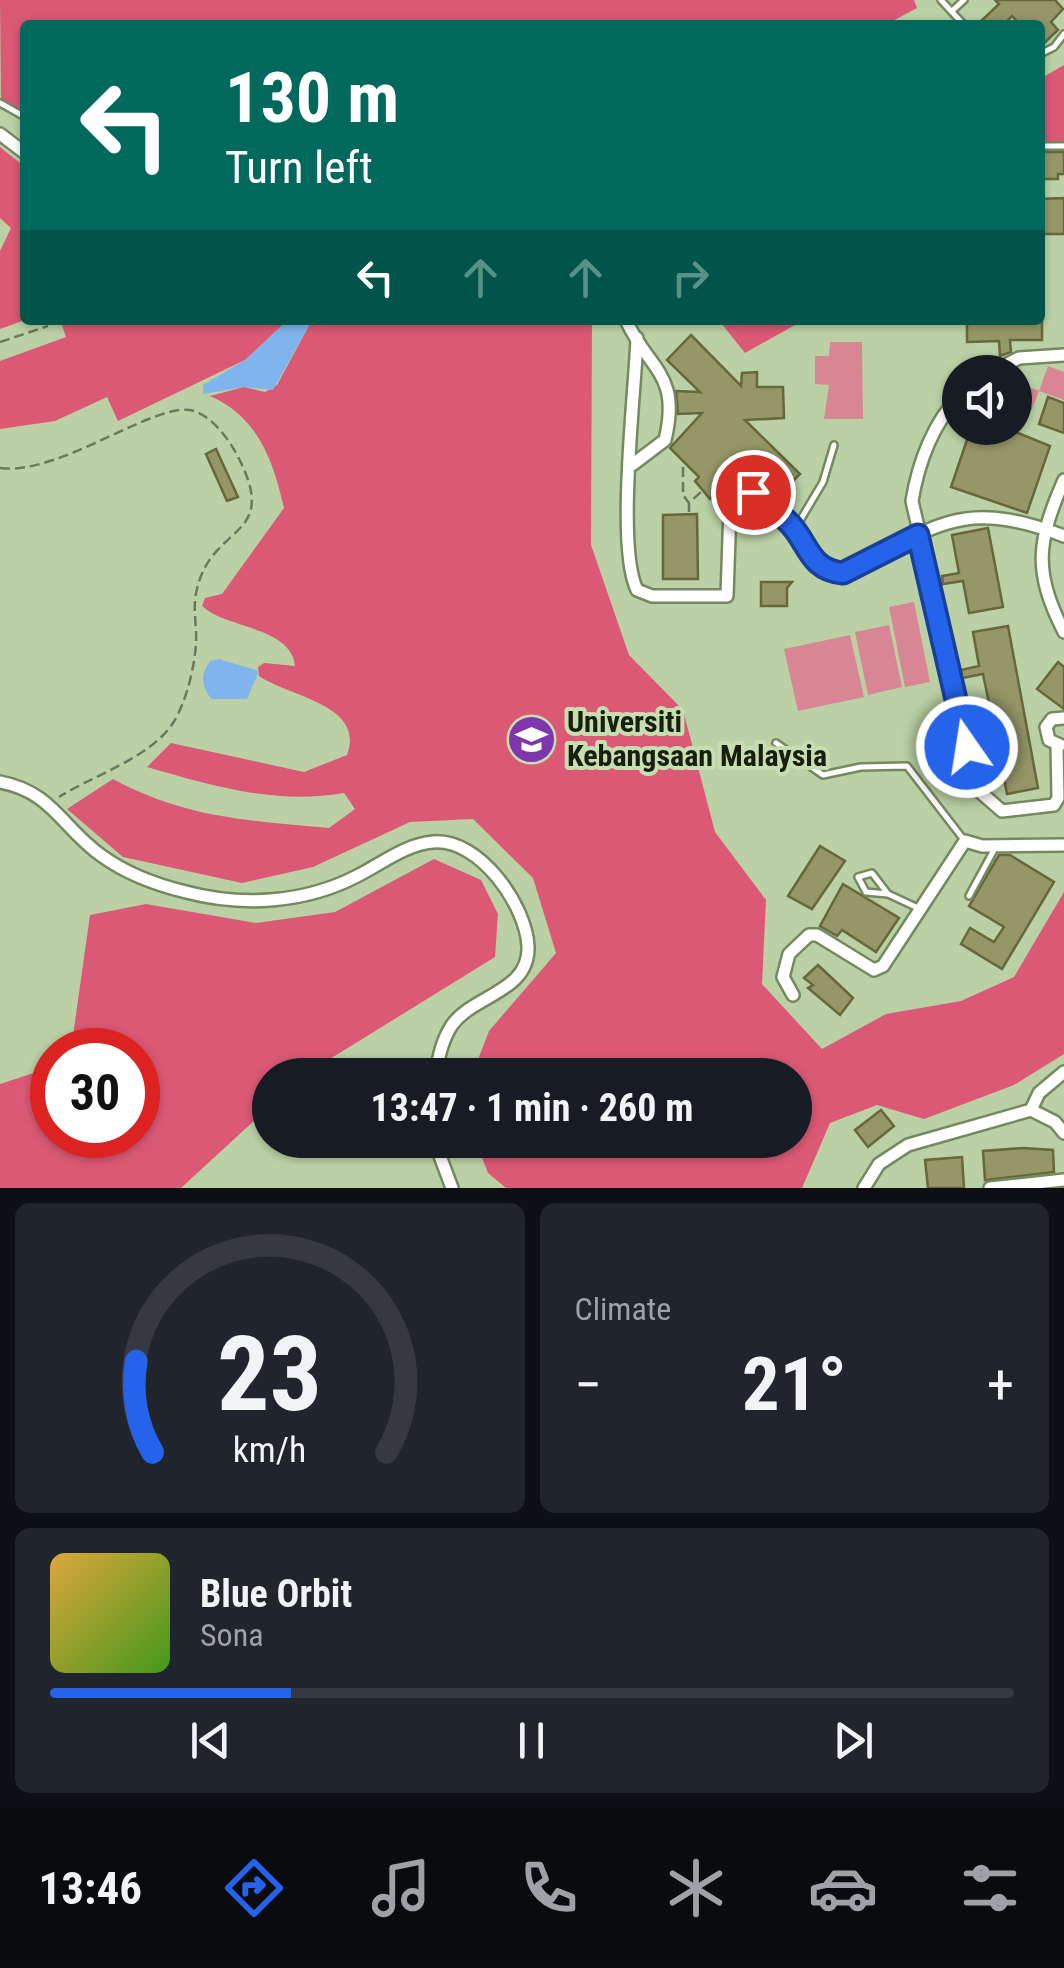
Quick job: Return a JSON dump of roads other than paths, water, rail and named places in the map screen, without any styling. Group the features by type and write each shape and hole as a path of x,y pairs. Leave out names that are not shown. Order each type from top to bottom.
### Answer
{"street":[{"path":"0,134 20,149"},
{"path":"629,325 667,382 670,409 664,440 632,465"},
{"path":"637,338 627,499 631,577 637,590 652,596 726,596 730,508 738,496 753,492 795,529 803,549 821,567 843,573 958,517 999,516 1064,536"},
{"path":"1032,357 1064,355"},
{"path":"942,418 916,473 912,501 979,790 1002,811 1054,805 1058,798 1060,744 1046,736 1046,727 1052,719 1064,718"},
{"path":"1064,480 1043,528 1040,561 1046,596 1064,632"},
{"path":"0,782 28,788 49,803 102,856 142,878 188,893 234,900 298,898 354,878 412,847 436,841 475,856 526,924 528,952 518,977 453,1024 438,1058"},
{"path":"793,995 783,977 790,954 804,937 818,935 874,970 883,966 966,841 997,846 1064,845"},
{"path":"1031,1110 1039,1093 1064,1072"},
{"path":"864,1188 879,1164 908,1146 1031,1110 1055,1122 1064,1133"},
{"path":"441,1158 452,1188"},
{"path":"990,1188 1064,1180"}],"lane":[{"path":"941,0 959,20"},
{"path":"952,12 964,0"},
{"path":"1045,52 1064,34"},
{"path":"795,529 824,482 834,445"},
{"path":"776,742 823,775 860,767 908,766 966,841"},
{"path":"969,896 997,846"},
{"path":"888,894 872,873 858,877 866,892 888,894 920,909"}],"water":[{"path":"283,325 309,325 273,390 244,387 203,394 203,385 245,360"},
{"path":"219,659 259,671 247,699 211,699 203,676 210,661"}],"place":[{"name":"Universiti Kebangsaan Malaysia","path":"532,739"}]}
